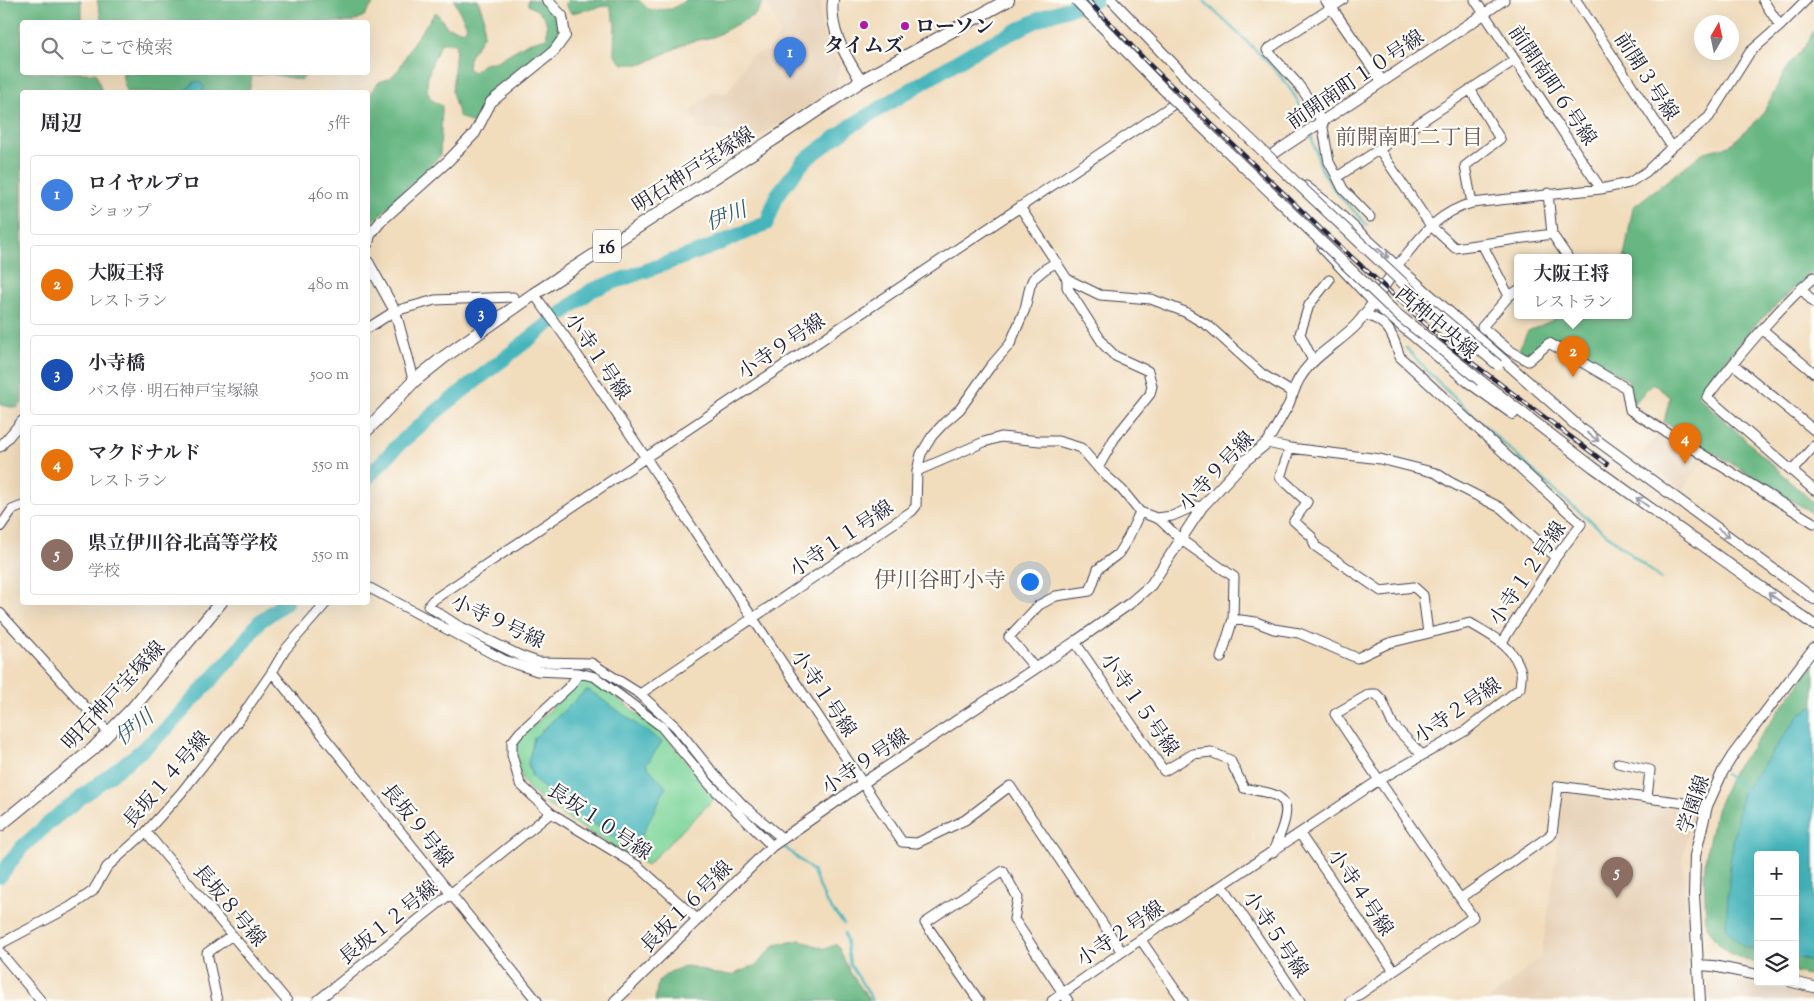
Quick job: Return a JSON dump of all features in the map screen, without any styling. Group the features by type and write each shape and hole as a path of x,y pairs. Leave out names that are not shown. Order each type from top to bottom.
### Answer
{"main road":[{"name":"明石神戸宝塚線","path":"370,427 414,381 518,304 537,299 861,81 1008,0"},
{"name":"明石神戸宝塚線","path":"0,825 93,749 132,708 218,605"}],"street":[{"path":"833,0 834,25 841,46 861,81"},
{"name":"西神中央線","path":"1071,0 1174,104 1307,233 1373,302"},
{"name":"西神中央線","path":"1076,0 1172,98 1396,314 1593,467 1814,625"},
{"name":"西神中央線","path":"1112,0 1196,88 1416,296 1498,365 1578,426 1814,599"},
{"name":"西神中央線","path":"1117,0 1192,79 1270,156 1329,204 1397,266"},
{"path":"1343,0 1329,4 1267,50 1297,83 1320,124 1329,162 1343,190 1370,217"},
{"name":"前開南町６号線","path":"1475,0 1601,189"},
{"path":"1484,14 1504,0"},
{"name":"前開３号線","path":"1576,0 1672,147"},
{"path":"1763,0 1780,26"},
{"path":"1578,426 1397,266 1431,226 1456,208 1472,203 1548,193 1601,189 1629,183 1646,172 1672,147 1709,117 1750,52 1806,0"},
{"path":"370,235 381,222 448,161 475,133 491,102 554,51 565,36 562,16 552,1"},
{"path":"1329,4 1382,81"},
{"name":"前開南町１０号線","path":"1270,156 1484,14"},
{"path":"1337,177 1515,60"},
{"path":"1470,89 1500,139 1465,166 1472,203"},
{"name":"小寺９号線","path":"1174,104 433,600 424,611 538,662 591,663 640,694 676,727 680,740 744,806 783,839 863,783 1075,642 1129,604 1152,585 1202,507 1246,460 1267,443 1289,404 1302,372 1357,324 1397,266"},
{"path":"1379,149 1431,226 1455,248 1552,234"},
{"path":"1548,193 1552,234 1566,254"},
{"path":"1020,207 1057,262 1067,279 1067,287 1104,345 1116,356 1148,371 1152,386 1150,394 1114,439 1098,468"},
{"path":"1482,244 1509,296"},
{"name":"小寺１１号線","path":"640,694 912,511 916,506 917,471 921,454 932,436 960,409 990,367 1010,344 1025,309 1033,279 1057,262"},
{"path":"370,266 395,311 414,381"},
{"path":"1814,277 1801,288 1763,330 1707,397 1814,490"},
{"path":"1067,279 1100,295 1151,299 1185,312 1210,326 1262,374 1293,393"},
{"path":"1313,361 1300,334 1309,305 1329,280"},
{"path":"1801,288 1814,303"},
{"path":"1514,293 1482,327 1509,350 1528,362 1549,342 1626,388 1630,410 1814,523"},
{"path":"370,327 395,311 435,300 513,297 518,304"},
{"name":"小寺１号線","path":"537,299 566,338 902,842 917,843 965,820 1010,786 1122,952"},
{"path":"1373,302 1467,382 1544,436 1593,467"},
{"name":"小寺１２号線","path":"1364,314 1373,317 1390,330 1400,357 1580,524 1556,557 1502,642"},
{"path":"1763,330 1814,373"},
{"path":"1733,364 1814,430"},
{"path":"0,447 20,423"},
{"path":"917,471 984,442 1001,437 1058,441 1081,448 1098,468 1122,490 1140,512 1157,518 1180,539 1234,577 1233,619 1221,658"},
{"path":"1267,443 1290,448 1380,459 1436,472 1450,482 1501,508 1556,557"},
{"path":"1792,471 1814,446"},
{"path":"1290,448 1280,477 1307,502 1294,521 1312,537 1315,546 1382,591 1414,587 1423,595 1428,633"},
{"path":"1157,518 1172,516 1195,506 1202,507"},
{"path":"0,528 12,510 20,507"},
{"path":"1035,668 1010,637 1039,605 1056,596 1090,592 1098,570 1118,554 1140,512"},
{"path":"370,588 424,611 504,660 537,671 579,673 595,678 680,740 710,785 772,846"},
{"name":"長坂１４号線","path":"0,944 70,907 93,891 107,866 146,832 181,793 241,717 285,650 324,605"},
{"path":"0,613 109,732"},
{"name":"小寺２号線","path":"1052,1001 1066,997 1122,952 1379,780 1465,730 1520,688 1521,673 1514,656 1502,642 1470,623 1389,643 1357,658 1299,633 1274,629 1256,622 1233,619"},
{"name":"小寺１５号線","path":"1075,642 1164,771 1193,754 1211,752 1230,760 1244,788 1272,794 1282,800 1286,809 1283,826 1273,852"},
{"name":"学園線","path":"1700,1001 1694,894 1695,856 1707,806 1723,771 1733,755 1814,648"},
{"name":"長坂９号線","path":"272,672 537,1001"},
{"name":"長坂１０号線","path":"579,673 571,684 520,732 512,742 512,755 520,784 551,813 638,866 697,919"},
{"path":"1350,1001 1473,917 1335,714 1370,694 1376,694 1382,700 1393,725 1422,755"},
{"path":"1618,764 1650,770 1647,798"},
{"path":"1461,898 1552,834 1558,786 1707,806"},
{"name":"長坂１２号線","path":"317,1001 551,813"},
{"name":"長坂８号線","path":"146,832 287,1001"},
{"name":"小寺４号線","path":"1300,834 1394,971"},
{"name":"長坂１６号線","path":"615,1001 772,846 783,839"},
{"path":"979,1001 925,923 1003,871 1018,898 1014,919 1066,997"},
{"name":"小寺５号線","path":"1222,886 1300,1001"},
{"path":"216,1001 207,953 232,935"},
{"path":"1141,940 1183,1001"},
{"path":"0,952 41,1001"},
{"path":"1698,965 1754,974"},
{"path":"1799,984 1814,987"}],"shaded area":[{"path":"767,0 821,0 822,28 827,45 839,65 835,89 759,136 697,129 697,122 692,109 712,92 727,93 751,56 764,52 774,44 780,33 775,18 765,3"},
{"path":"1658,434 1704,460 1683,490 1639,459"},
{"path":"1568,792 1689,810 1692,814 1683,857 1689,1001 1488,1001 1541,957 1555,868 1563,795"},
{"path":"1712,976 1814,997 1814,1001 1710,1001 1709,979"}],"green space":[{"path":"0,0 81,0 81,20 20,20 20,75 97,75 101,90 20,90 20,405 17,408 0,405"},
{"path":"97,0 376,0 364,16 357,20 102,20"},
{"path":"454,0 478,0 484,17 483,36 469,58 468,69 474,72 483,64 497,61 528,43 547,38 545,18 528,5 528,0 538,0 550,9 558,24 559,38 553,49 484,101 473,124 459,116 452,92 455,43 441,43 429,72 427,87 428,94 432,100 442,106 440,156 373,222 370,227 370,93 379,82 390,78 399,69 414,41 436,12 447,27 464,31 467,26"},
{"path":"569,0 639,0 648,9 654,10 672,9 686,0 764,0 756,14 713,37 689,42 643,64 623,64 614,54 615,24 610,5 571,13 565,4"},
{"path":"1814,30 1814,270 1753,327 1697,395 1814,503 1814,514 1664,422 1670,397 1652,383 1633,405 1628,380 1550,336 1526,354 1519,349 1528,331 1554,319 1632,319 1632,254 1625,254 1633,207 1704,152 1729,146 1761,117 1788,66 1807,44"},
{"path":"122,75 261,75 252,76 249,90 203,90 204,87 194,82 187,90 126,90"},
{"path":"275,75 306,75 302,80"},
{"path":"1814,664 1814,706 1800,714 1741,796 1744,947 1754,949 1754,962 1727,952 1713,937 1706,923 1704,873 1707,849 1716,810 1733,772"},
{"path":"581,675 594,680 662,733 717,796 647,865 558,812 528,788 521,777 518,764 517,742 573,687","holes":["528,763 634,851 547,792 532,777"]},
{"path":"800,940 825,949 837,944 850,972 870,1001 655,1001 658,981 670,972 685,966 715,974 732,975 756,965 775,945"},
{"path":"1799,958 1814,961 1814,976 1799,973"}],"water":[{"path":"194,82 200,82 204,87 203,90 187,90"},
{"path":"586,690 589,690 662,742 646,765 666,787 634,851 547,792 532,777 528,763 534,738"},
{"path":"1814,706 1814,961 1799,958 1799,851 1754,851 1754,949 1744,947 1726,929 1730,862 1741,795 1800,714"}],"waterway":[{"name":"伊川","path":"370,475 399,444 438,410 592,290 706,249 767,223 777,195 804,161 851,126 973,52 1048,15 1096,0"},
{"path":"1203,0 1278,73 1301,107 1309,126"},
{"path":"1310,132 1321,168 1335,191 1367,225"},
{"path":"1406,348 1444,388 1558,494 1661,579"},
{"name":"伊川","path":"0,876 22,847 57,816 141,751 166,729 235,654 259,622 282,605"},
{"path":"492,649 524,662"},
{"path":"556,668 583,667 595,671 663,721 716,785 737,805"},
{"path":"1725,774 1746,789"},
{"path":"743,811 772,837"},
{"path":"782,845 813,871 826,902 844,924"},
{"path":"845,933 850,964 872,1001"}],"railway":[{"path":"1088,0 1149,64 1324,232 1451,347 1607,464"}],"place":[{"name":"タイムズ","path":"864,25"},
{"name":"ローソン","path":"905,26"},
{"name":"ロイヤルプロ","path":"790,78"},
{"name":"小寺橋","path":"481,339"},
{"name":"大阪王将","path":"1573,377"},
{"name":"マクドナルド","path":"1685,464"},
{"name":"県立伊川谷北高等学校","path":"1617,898"}],"district":[{"name":"前開南町二丁目","path":"1409,137"},
{"name":"伊川谷町小寺","path":"940,579"}]}
